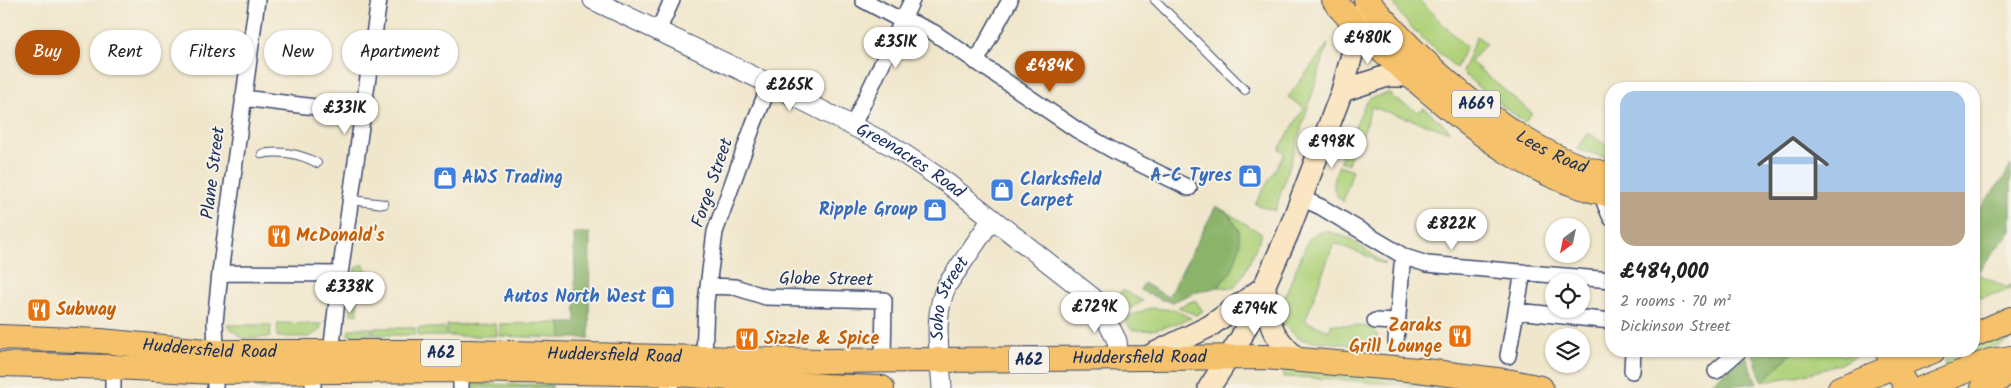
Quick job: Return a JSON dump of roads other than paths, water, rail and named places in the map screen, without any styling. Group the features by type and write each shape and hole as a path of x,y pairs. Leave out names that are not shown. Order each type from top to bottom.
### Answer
{"main road":[{"name":"Lees Road","path":"1334,0 1359,29 1410,76 1442,104 1505,152 1554,177 1605,183"},
{"name":"Lees Road","path":"1359,29 1366,0"},
{"name":"Lees Road","path":"1366,0 1396,34 1453,86 1496,119 1559,158 1590,170 1605,181"},
{"path":"1209,388 1230,358 1265,287 1302,198 1342,91 1359,29"},
{"path":"1342,91 1386,76 1410,76"},
{"path":"1146,357 1210,326 1265,287"},
{"path":"1265,287 1270,326 1279,341 1297,359"},
{"path":"1980,332 1994,324"},
{"name":"Huddersfield Road","path":"0,337 101,341 216,370 313,379 636,380 882,388"},
{"name":"Huddersfield Road","path":"0,364 113,377 216,370 331,353 468,352 883,361 1146,357 1230,358"},
{"name":"A62","path":"1230,358 1265,356 1418,370 1512,382 1541,388"},
{"path":"1924,357 1929,387 1990,361 2011,358"},
{"path":"1840,388 1891,359 1907,388"},
{"path":"1983,388 1997,381 2011,368"}],"street":[{"name":"Plane Street","path":"216,370 216,322 220,272 257,0"},
{"path":"331,353 340,274 378,0"},
{"name":"Greenacres Road","path":"593,0 853,125 911,158 1098,303 1118,341 1119,358"},
{"path":"658,31 672,0"},
{"path":"863,0 895,17 933,32 1077,130 1116,152 1189,188"},
{"path":"853,125 912,0"},
{"path":"976,62 1010,0"},
{"name":"Forge Street","path":"704,357 706,302 715,232 770,84"},
{"path":"243,98 363,113"},
{"path":"1302,198 1321,207 1405,257 1427,264 1605,279"},
{"name":"Soho Street","path":"942,388 938,328 942,295 992,219"},
{"path":"1396,341 1402,266 1405,257"},
{"path":"220,272 340,274"},
{"path":"1508,356 1523,272"},
{"name":"Globe Street","path":"708,286 735,287 766,297 884,300 883,361"},
{"path":"1517,311 1605,320"},
{"path":"1375,321 1398,322"},
{"path":"1632,371 1633,357"},
{"path":"1716,371 1732,357"}],"lane":[{"path":"1155,0 1245,90"},
{"path":"262,154 272,152 304,156 317,163"},
{"path":"351,200 384,204"}],"place":[{"name":"A-C Tyres","path":"1250,176"},
{"name":"AWS Trading","path":"445,178"},
{"name":"Clarksfield Carpet","path":"1002,190"},
{"name":"Ripple Group","path":"935,210"},
{"name":"McDonald's","path":"279,236"},
{"name":"Autos North West","path":"663,297"},
{"name":"Subway","path":"39,310"},
{"name":"Zaraks Grill Lounge","path":"1460,336"},
{"name":"Sizzle & Spice","path":"747,339"}]}
